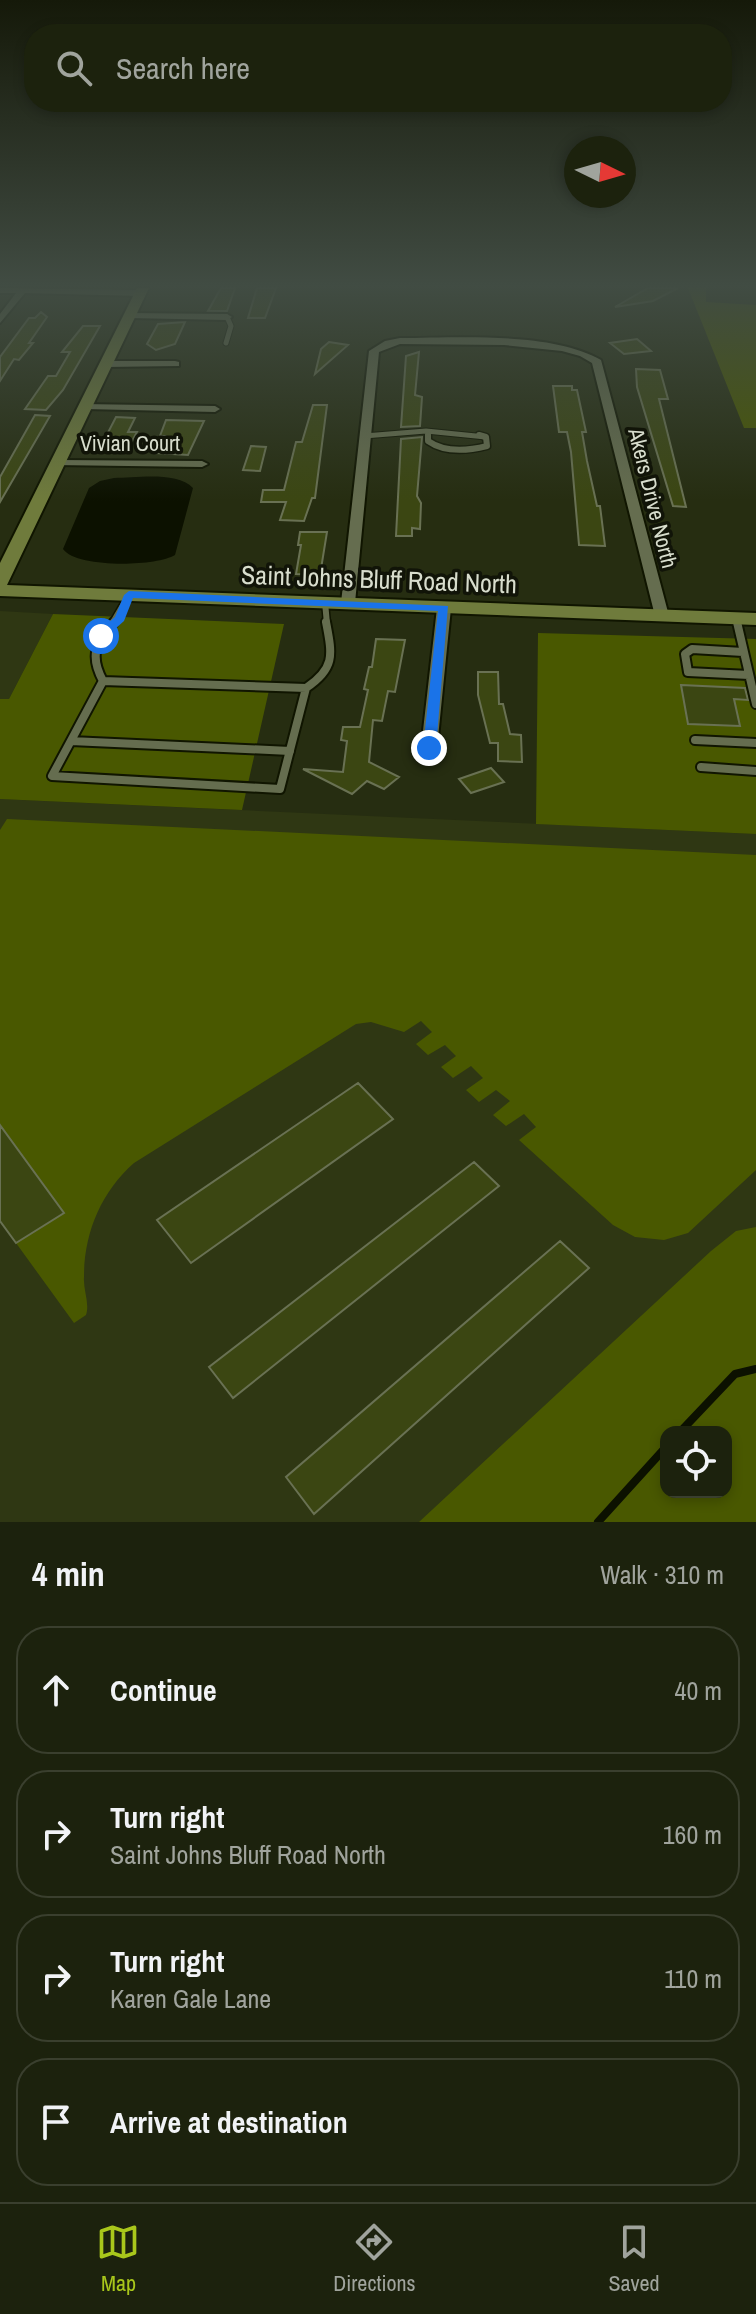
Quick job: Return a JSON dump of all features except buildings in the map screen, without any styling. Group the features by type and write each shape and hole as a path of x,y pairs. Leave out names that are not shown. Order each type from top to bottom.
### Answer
{"street":[{"path":"0,581 108,359"},
{"name":"Akers Drive North","path":"364,436 371,359"},
{"name":"Akers Drive North","path":"593,359 597,362 662,616"},
{"path":"105,364 175,364"},
{"path":"85,406 215,409"},
{"path":"348,603 364,436"},
{"name":"Vivian Court","path":"58,463 202,464"},
{"name":"Saint Johns Bluff Road North","path":"0,590 756,619"},
{"path":"429,748 444,608"}],"lane":[{"path":"364,436 383,432 428,432 478,434 488,439 487,446 440,447 428,441 428,432"},
{"path":"103,681 92,665 93,652 101,636 120,618 129,595"},
{"path":"103,681 306,688 322,679 329,666 332,642 324,616 325,602"},
{"path":"736,619 756,704"},
{"path":"743,652 692,649 685,654 688,672 749,675"},
{"path":"103,681 52,776 280,789 306,688"},
{"path":"695,740 756,743"},
{"path":"71,741 290,751"},
{"path":"701,767 756,771"}],"shaded area":[{"path":"167,477 193,488 175,555 151,562 116,564 83,560 63,549 89,488 100,481"},
{"path":"0,611 53,614 9,699 0,699"},
{"path":"0,799 756,834 756,1522 0,1522"}],"green space":[{"path":"716,359 756,359 756,428 744,428"},
{"path":"53,614 284,624 242,810 0,799 0,699 9,699"},
{"path":"538,633 756,639 756,834 536,824"},
{"path":"7,819 756,855 756,1170 688,1233 664,1240 635,1237 613,1225 519,1140 536,1127 524,1114 506,1126 493,1115 510,1101 496,1090 479,1102 466,1090 483,1078 471,1066 453,1078 441,1067 456,1056 445,1045 428,1055 416,1044 432,1032 421,1021 404,1032 371,1022 356,1024 134,1163 122,1174 104,1200 91,1229 85,1261 87,1310 86,1315 74,1323 16,1243 63,1212 0,1125 0,830"},
{"path":"756,1227 756,1522 419,1522 736,1231"}],"waterway":[{"path":"686,1426 735,1374 756,1369"},
{"path":"598,1522 660,1454"}],"route":[{"path":"101,636 120,618 129,595 444,608 429,748"}]}
